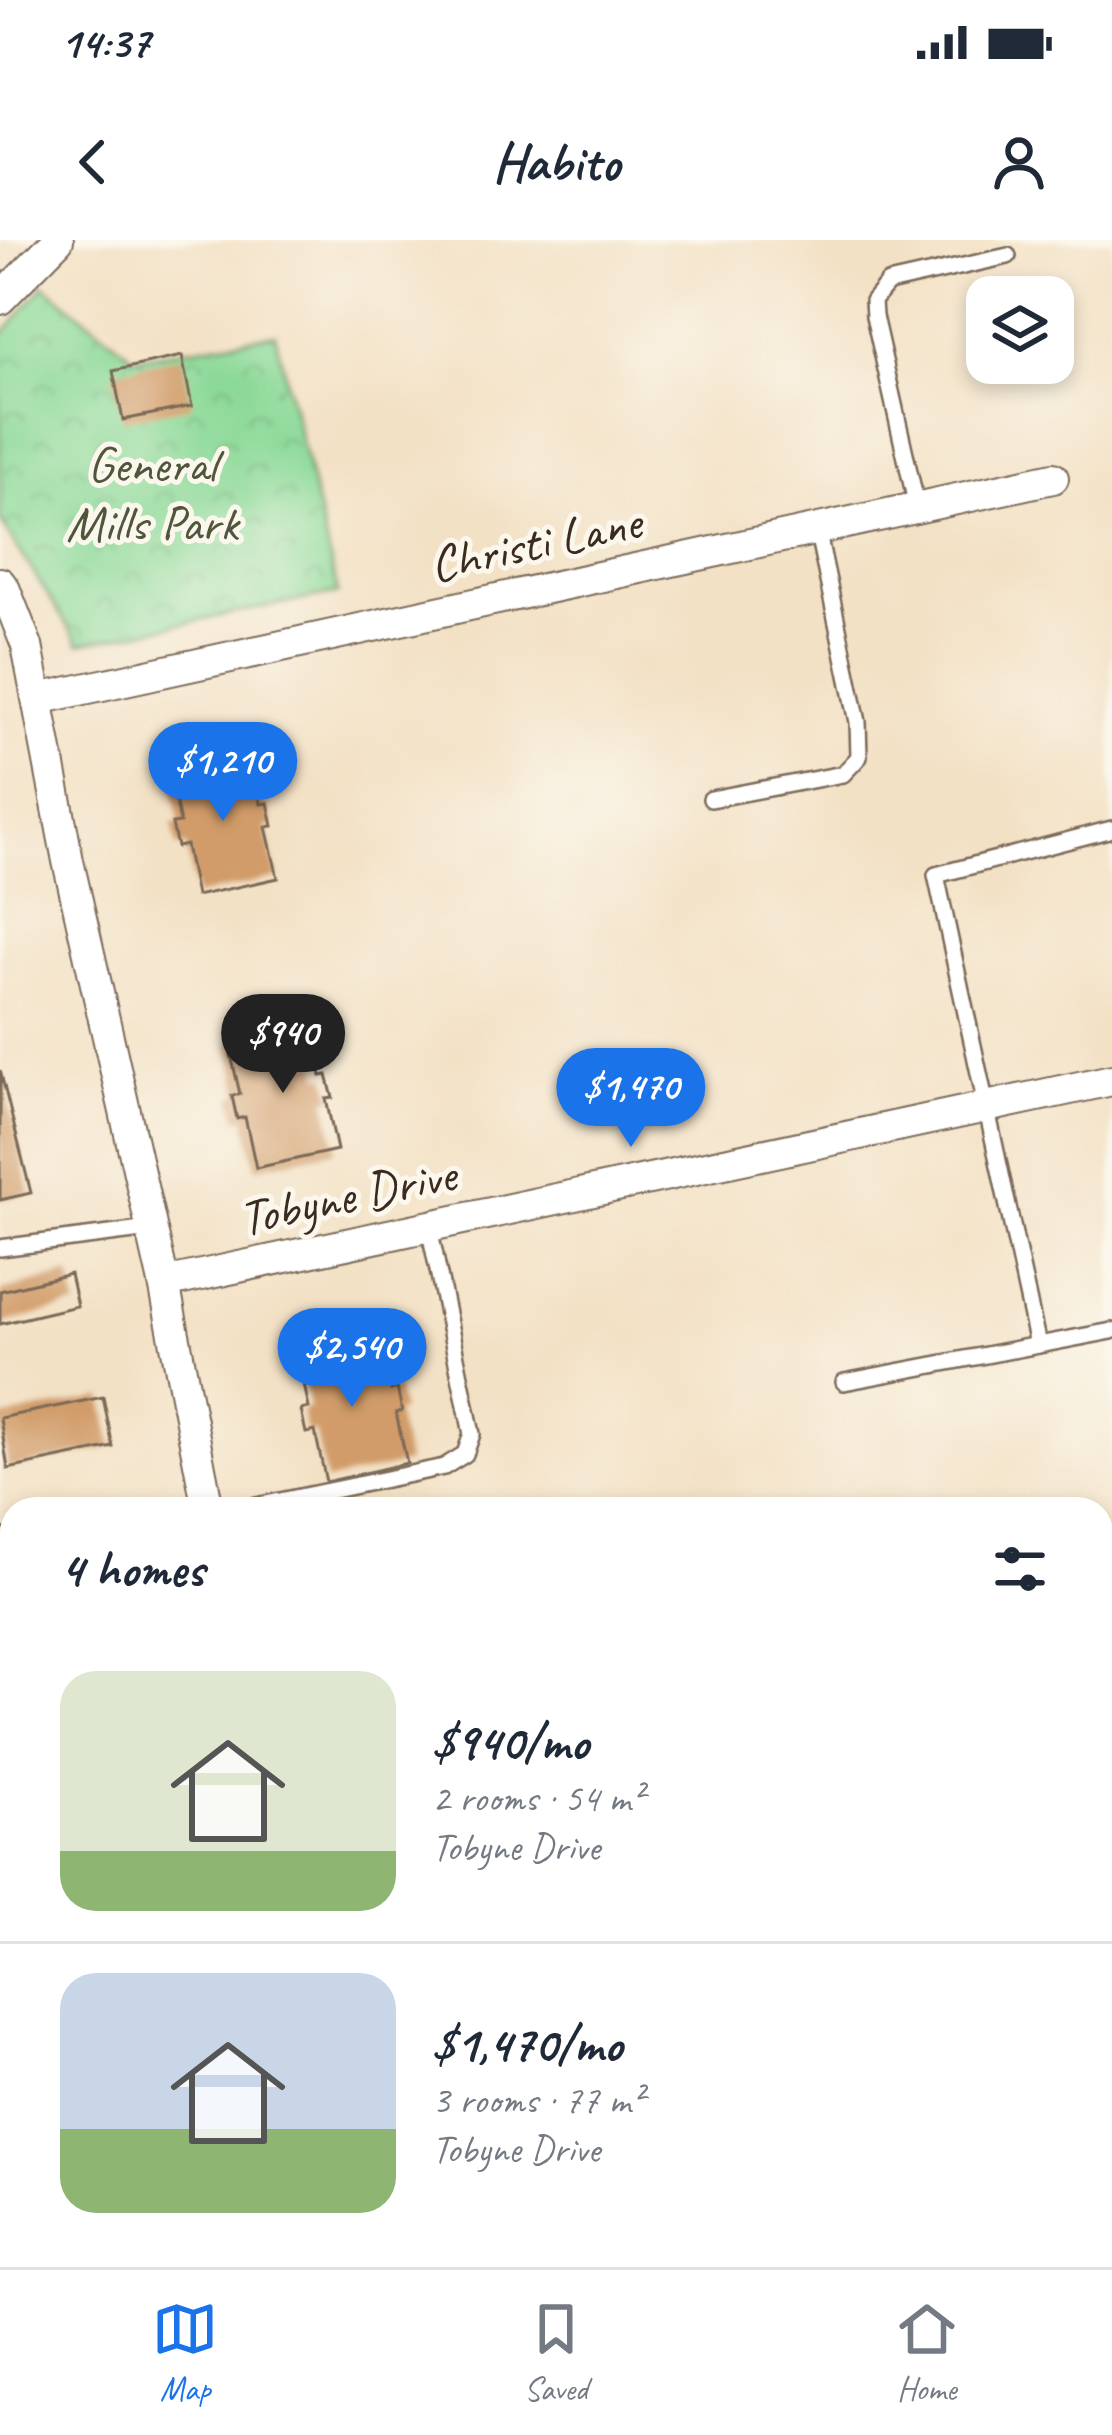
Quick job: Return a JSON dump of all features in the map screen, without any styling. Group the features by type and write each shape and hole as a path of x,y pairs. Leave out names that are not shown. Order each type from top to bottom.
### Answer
{"street":[{"path":"0,298 58,240"},
{"name":"Christi Lane","path":"38,699 1054,478"},
{"path":"0,583 27,646 68,861 164,1283 206,1497"},
{"name":"Tobyne Drive","path":"164,1283 1112,1080"}],"lane":[{"path":"917,507 873,301 888,283 1008,256"},
{"path":"710,799 843,774 859,757 858,722 817,530"},
{"path":"1038,1345 936,875 1112,829"},
{"path":"300,1497 444,1467 465,1454 472,1434 429,1227"},
{"path":"0,1248 150,1228"},
{"path":"844,1382 1112,1331"}],"green space":[{"name":"General Mills Park","path":"44,285 135,358 275,334 338,593 79,644 0,520 0,338"}],"building":[{"path":"182,356 192,406 123,420 113,371"},
{"path":"250,752 261,804 268,803 273,826 266,827 278,878 196,896 186,845 177,847 172,824 180,823 169,770"},
{"path":"309,1024 321,1076 327,1075 333,1098 326,1099 337,1150 256,1168 245,1117 237,1119 232,1096 240,1094 228,1042"},
{"path":"0,1070 31,1193 0,1200"},
{"path":"70,1274 77,1306 0,1324 0,1291"},
{"path":"379,1338 391,1390 397,1388 402,1411 396,1413 407,1463 326,1482 315,1431 306,1433 301,1410 309,1408 298,1356"},
{"path":"103,1397 113,1447 8,1469 0,1418"}]}
